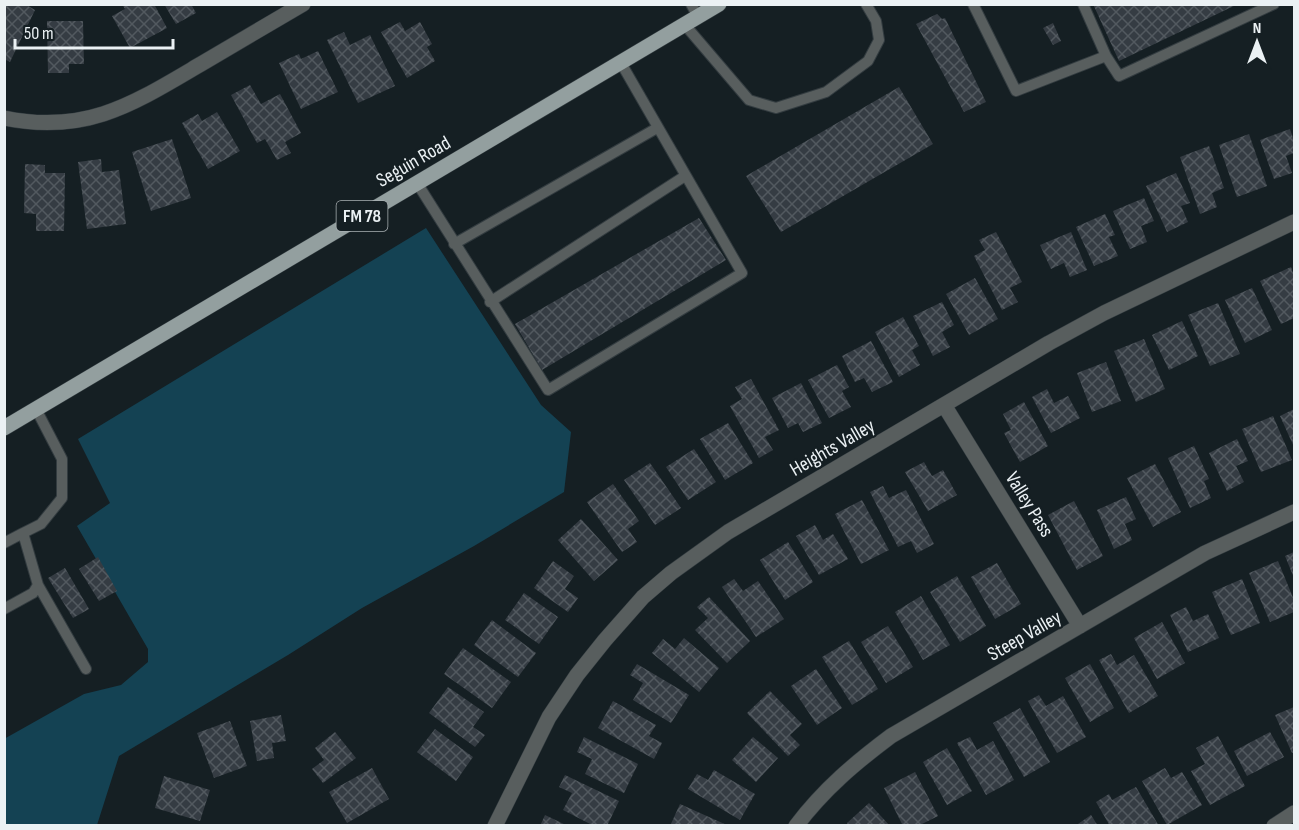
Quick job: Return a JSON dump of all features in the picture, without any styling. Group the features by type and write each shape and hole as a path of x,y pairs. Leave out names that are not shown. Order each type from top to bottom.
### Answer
{"main road":[{"name":"Seguin Road","path":"4,428 621,63 691,16 719,4"}],"street":[{"path":"4,118 38,123 58,123 88,119 118,110 155,91 303,4"},
{"name":"Heights Valley","path":"495,825 549,717 604,640 643,597 671,573 728,532 1049,343 1104,313 1294,222"},
{"name":"Valley Pass","path":"944,405 1080,626"},
{"name":"Steep Valley","path":"796,825 833,782 891,736 1205,553 1294,512"},
{"path":"1275,825 1294,813"}],"lane":[{"path":"691,16 749,100 776,108 826,92 868,61 879,40 876,21 866,4"},
{"path":"973,4 1016,91 1106,56"},
{"path":"1083,4 1106,56 1119,76 1274,4"},
{"path":"417,183 490,302 548,390 742,273 621,63"},
{"path":"454,244 657,128"},
{"path":"490,302 685,176"},
{"path":"4,543 41,524 62,498 62,459 36,409"},
{"path":"23,533 38,585 86,669"},
{"path":"4,609 33,593 38,585"}],"shaded area":[{"path":"426,228 541,405 571,432 564,492 474,546 362,608 119,756 97,825 5,825 4,739 84,694 121,685 148,662 148,649 77,526 110,503 78,439"}],"building":[{"path":"4,4 25,4 35,10 10,62 4,59"},
{"path":"122,4 154,4 167,28 130,48 112,16 125,9"},
{"path":"164,4 191,4 196,13 176,24"},
{"path":"1093,4 1238,4 1119,61"},
{"path":"937,14 942,19 945,18 986,102 964,112 916,24"},
{"path":"47,21 83,21 84,64 69,64 69,73 48,73"},
{"path":"400,22 405,31 420,22 432,44 427,47 435,61 407,78 381,32"},
{"path":"1053,23 1061,41 1053,45 1043,28"},
{"path":"344,32 350,45 370,35 395,86 358,103 327,40"},
{"path":"318,51 338,92 301,109 279,63 299,54 301,59"},
{"path":"250,85 261,104 280,94 301,133 285,142 291,153 277,160 265,139 257,143 231,95"},
{"path":"899,87 933,144 781,232 746,176"},
{"path":"217,112 240,151 208,169 182,123 198,114 202,121"},
{"path":"1290,129 1294,141 1294,153 1286,156 1292,173 1274,179 1260,140"},
{"path":"1249,134 1267,186 1237,197 1219,145"},
{"path":"172,139 191,198 151,211 132,152"},
{"path":"1209,146 1224,188 1212,193 1217,207 1200,214 1180,157"},
{"path":"101,159 102,172 119,170 126,224 87,229 78,162"},
{"path":"25,164 45,165 45,173 65,173 64,231 36,231 36,214 24,213"},
{"path":"1176,173 1190,203 1181,206 1188,222 1167,232 1146,186"},
{"path":"1144,198 1154,221 1141,226 1147,242 1130,249 1113,211"},
{"path":"1105,214 1115,235 1109,237 1118,256 1094,266 1076,227"},
{"path":"699,218 726,260 542,370 515,324"},
{"path":"996,232 1022,282 1010,288 1018,302 1002,310 974,256 985,250 979,240"},
{"path":"1071,232 1087,270 1070,277 1064,263 1051,269 1040,245"},
{"path":"1291,267 1294,276 1294,318 1281,324 1260,281"},
{"path":"975,278 998,319 969,335 946,294"},
{"path":"1252,288 1272,330 1245,343 1225,300"},
{"path":"942,302 954,325 942,332 950,347 933,356 913,316"},
{"path":"1218,303 1240,354 1210,366 1188,315"},
{"path":"903,317 919,346 912,350 920,365 899,377 875,332"},
{"path":"1182,321 1198,356 1169,370 1152,335"},
{"path":"1144,339 1165,389 1136,402 1114,351"},
{"path":"871,341 893,382 872,392 864,378 855,382 842,356"},
{"path":"1106,362 1121,401 1092,412 1077,373"},
{"path":"837,365 849,387 842,391 851,407 829,418 808,380"},
{"path":"751,379 779,430 765,437 773,450 759,458 730,406 742,399 735,387"},
{"path":"801,383 822,423 803,432 798,423 788,428 772,398"},
{"path":"1047,389 1054,403 1068,396 1080,418 1051,433 1032,397"},
{"path":"1024,402 1048,446 1020,462 1004,433 1011,430 1003,414"},
{"path":"1294,409 1294,447 1280,416"},
{"path":"1273,416 1292,460 1261,472 1242,429"},
{"path":"728,423 753,463 725,480 700,439"},
{"path":"1237,439 1248,461 1236,466 1244,482 1227,491 1209,453"},
{"path":"1194,446 1209,479 1204,481 1211,498 1190,508 1168,458"},
{"path":"694,449 716,482 688,500 666,467"},
{"path":"924,462 932,476 943,470 957,495 928,511 905,472"},
{"path":"650,463 681,508 655,525 624,480"},
{"path":"1155,464 1181,512 1153,527 1127,478"},
{"path":"613,484 639,521 628,529 637,542 622,552 587,502"},
{"path":"883,486 889,498 906,490 934,544 917,553 911,541 898,547 870,492"},
{"path":"1126,497 1136,519 1125,524 1132,540 1114,549 1097,510"},
{"path":"862,500 889,550 861,564 835,514"},
{"path":"1074,501 1103,556 1077,570 1048,515"},
{"path":"581,519 618,560 594,581 558,540"},
{"path":"815,525 823,540 833,534 848,559 819,575 796,536"},
{"path":"788,542 813,582 785,600 760,560"},
{"path":"1294,552 1294,578 1285,556"},
{"path":"98,557 117,591 99,601 79,569"},
{"path":"553,561 574,576 565,589 578,598 568,612 534,588"},
{"path":"1278,561 1294,600 1294,612 1270,622 1249,573"},
{"path":"997,563 1021,604 995,619 971,577"},
{"path":"65,568 89,609 73,618 48,578"},
{"path":"957,576 986,626 960,642 930,592"},
{"path":"734,579 743,591 758,581 784,619 756,637 722,587"},
{"path":"1242,579 1260,623 1231,635 1212,592"},
{"path":"524,593 558,617 539,644 505,620"},
{"path":"921,596 950,645 923,660 895,612"},
{"path":"709,597 750,641 727,663 695,630 708,618 697,607"},
{"path":"1186,607 1193,621 1208,614 1219,638 1188,652 1170,615"},
{"path":"492,620 536,653 518,677 474,645"},
{"path":"1162,622 1185,663 1157,679 1134,638"},
{"path":"888,626 913,667 886,683 861,642"},
{"path":"684,638 719,668 699,692 652,653 663,639 675,649"},
{"path":"849,641 878,689 852,705 822,657"},
{"path":"463,648 511,682 492,708 444,674"},
{"path":"1111,654 1117,665 1134,655 1158,696 1129,713 1099,660"},
{"path":"637,664 689,695 671,723 633,700 643,683 630,675"},
{"path":"1090,664 1114,708 1090,722 1065,678"},
{"path":"816,669 842,708 817,725 791,686"},
{"path":"448,687 484,712 473,727 485,735 475,747 429,713"},
{"path":"770,691 802,724 790,735 800,745 788,756 747,713"},
{"path":"1039,695 1046,706 1063,696 1086,737 1057,753 1028,701"},
{"path":"613,701 656,725 649,736 662,743 654,759 598,728"},
{"path":"1294,707 1294,752 1292,753 1275,715"},
{"path":"1020,708 1050,762 1024,777 993,723"},
{"path":"281,715 286,741 272,743 274,758 257,761 250,721"},
{"path":"230,721 247,766 214,778 197,733"},
{"path":"435,729 473,757 456,781 417,752"},
{"path":"335,732 356,758 323,783 312,769 324,760 315,748"},
{"path":"1270,732 1284,757 1247,776 1234,751"},
{"path":"1218,736 1245,786 1210,805 1191,771 1205,764 1196,748"},
{"path":"584,737 638,764 624,793 585,774 592,759 577,752"},
{"path":"753,737 778,758 756,782 732,760"},
{"path":"970,737 977,750 993,741 1014,780 986,795 957,743"},
{"path":"947,748 972,791 947,805 923,762"},
{"path":"372,768 389,799 347,823 329,792"},
{"path":"1165,768 1171,778 1182,772 1202,805 1167,825 1142,781"},
{"path":"714,770 755,794 740,820 688,789 697,774 708,780"},
{"path":"915,772 938,816 918,826 903,826 884,788"},
{"path":"565,775 619,801 607,826 594,826 563,810 572,793 559,787"},
{"path":"164,776 210,790 200,821 155,808"},
{"path":"1136,787 1159,826 1110,826 1096,802 1109,794 1112,800"},
{"path":"869,803 890,826 849,826 847,823"},
{"path":"680,804 729,826 670,826"},
{"path":"545,815 568,826 540,826"},
{"path":"1091,815 1098,826 1075,826"}]}
